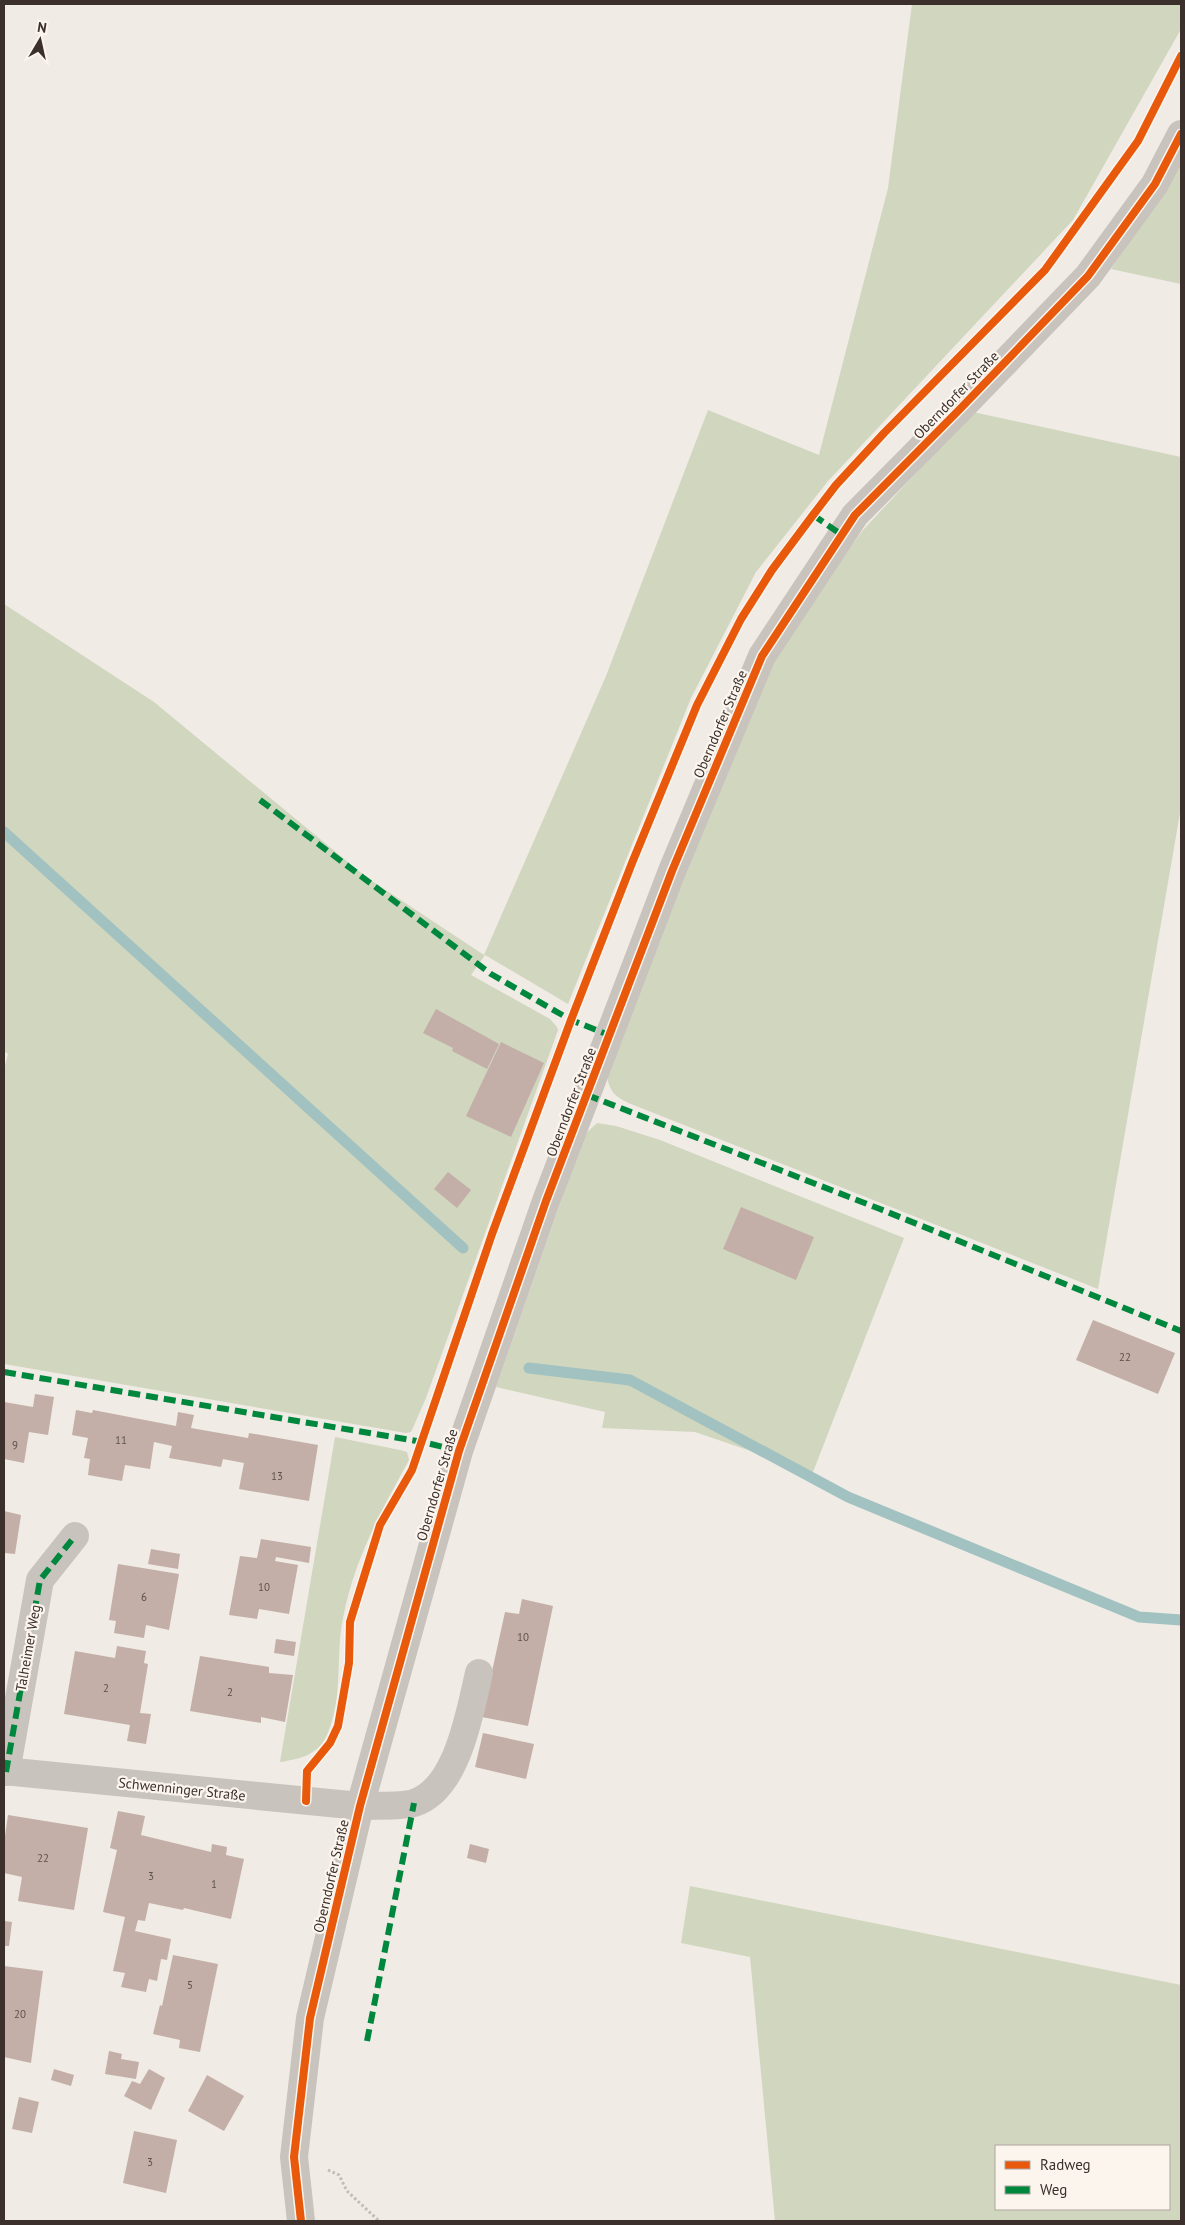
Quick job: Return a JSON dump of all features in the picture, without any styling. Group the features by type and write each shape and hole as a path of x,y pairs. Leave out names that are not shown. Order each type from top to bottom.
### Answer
{"street":[{"name":"Oberndorfer Straße","path":"301,2221 294,2157 310,2018 360,1806 459,1450 546,1201 612,1028 672,871 762,656 855,515 960,410 1088,276 1155,184 1181,134"},
{"name":"Talheimer Weg","path":"5,1771 40,1580 75,1536"},
{"name":"Schwenninger Straße","path":"5,1771 360,1806 414,1803 433,1792 444,1778 464,1737 479,1673"}],"path":[{"path":"294,2157 340,2175 347,2191 379,2221"}],"green space":[{"path":"912,4 1181,4 1181,29 1073,220 828,481 756,572 691,698 568,1004 485,955 471,975 550,1019 558,1030 426,1398 411,1432 406,1433 4,1364 4,1070 8,1054 4,1051 4,604 154,702 366,877 484,955 606,676 708,410 819,455 888,188"},
{"path":"1181,161 1181,284 1111,269 1172,177"},
{"path":"973,412 1181,457 1181,807 1098,1289 631,1104 615,1094 610,1087 607,1077 678,885 764,682 790,633 822,585 863,530"},
{"path":"597,1123 616,1126 660,1140 904,1238 813,1472 695,1432 602,1428 605,1412 496,1387 584,1135"},
{"path":"335,1437 407,1452 409,1460 388,1498 361,1556 354,1576 343,1618 336,1706 327,1735 319,1747 308,1755 280,1762"},
{"path":"690,1886 1181,1985 1181,2221 775,2221 750,1957 681,1943"}],"building":[{"path":"436,1009 499,1044 487,1069 452,1051 453,1048 423,1033"},
{"path":"501,1042 544,1063 511,1137 466,1116"},
{"path":"448,1172 471,1190 457,1208 434,1189"},
{"path":"741,1207 814,1237 796,1280 723,1249"},
{"path":"1093,1320 1175,1353 1158,1394 1076,1360"},
{"path":"35,1394 54,1397 48,1435 29,1432 24,1463 4,1459 4,1402 33,1407"},
{"path":"76,1410 92,1413 93,1410 176,1426 178,1412 194,1415 191,1428 248,1438 249,1433 318,1445 309,1501 239,1489 244,1463 223,1459 221,1467 169,1458 172,1446 154,1442 150,1469 125,1465 122,1481 88,1475 90,1459 84,1458 88,1438 72,1435"},
{"path":"4,1511 21,1515 15,1554 5,1553 5,1557"},
{"path":"261,1539 311,1547 309,1563 276,1557 275,1561 298,1565 289,1614 259,1609 257,1619 229,1615 240,1556 257,1558"},
{"path":"151,1549 180,1554 178,1569 148,1564"},
{"path":"118,1564 179,1574 169,1630 146,1625 144,1638 114,1633 116,1621 109,1620"},
{"path":"522,1599 553,1606 528,1726 482,1717 505,1612 519,1614"},
{"path":"276,1639 296,1642 294,1656 274,1653"},
{"path":"117,1646 146,1651 144,1663 148,1664 140,1713 151,1714 146,1744 127,1741 130,1725 64,1714 75,1651 115,1658"},
{"path":"200,1656 269,1667 269,1673 293,1675 285,1722 261,1717 261,1723 190,1711"},
{"path":"483,1733 534,1744 526,1779 475,1767"},
{"path":"118,1811 145,1816 141,1835 211,1852 212,1844 227,1847 226,1855 244,1859 231,1919 184,1908 183,1910 149,1903 145,1921 138,1920 135,1931 171,1939 167,1960 161,1959 157,1981 149,1979 146,1992 121,1987 125,1973 113,1971 125,1917 103,1912 117,1850 110,1848"},
{"path":"8,1815 88,1828 74,1910 18,1901 22,1877 4,1873 4,1843"},
{"path":"470,1844 489,1849 486,1863 467,1858"},
{"path":"4,1921 12,1922 9,1946 4,1946"},
{"path":"173,1955 218,1964 200,2052 179,2048 180,2040 153,2034 160,2005 162,2006"},
{"path":"4,1966 43,1971 31,2063 4,2057"},
{"path":"109,2051 122,2054 121,2059 139,2062 136,2079 105,2074"},
{"path":"54,2069 74,2075 71,2086 51,2080"},
{"path":"149,2069 165,2078 151,2110 124,2096 132,2081 140,2084"},
{"path":"207,2075 244,2096 224,2131 188,2111"},
{"path":"19,2097 39,2102 32,2133 12,2129"},
{"path":"134,2131 177,2140 166,2193 123,2183"}],"waterway":[{"path":"4,832 463,1248"},
{"path":"529,1368 630,1380 848,1497 1139,1617 1181,1620"}],"marked path":[{"path":"813,515 842,535"},
{"path":"260,800 491,974 571,1020 609,1035"},
{"path":"587,1095 880,1209 1181,1331"},
{"path":"4,1372 423,1442 459,1451"},
{"path":"6,1772 40,1580 75,1536"},
{"path":"367,2041 414,1803"}],"cycle path":[{"path":"306,1801 307,1771 330,1743 338,1726 349,1663 350,1622 380,1525 412,1470 492,1234 571,1020 632,863 697,705 741,619 772,570 813,515 836,485 884,433 1045,270 1138,141 1181,56"},
{"path":"301,2221 294,2157 310,2018 360,1806 459,1451 546,1201 672,871 762,656 855,515 1088,276 1155,184 1181,134"}]}
